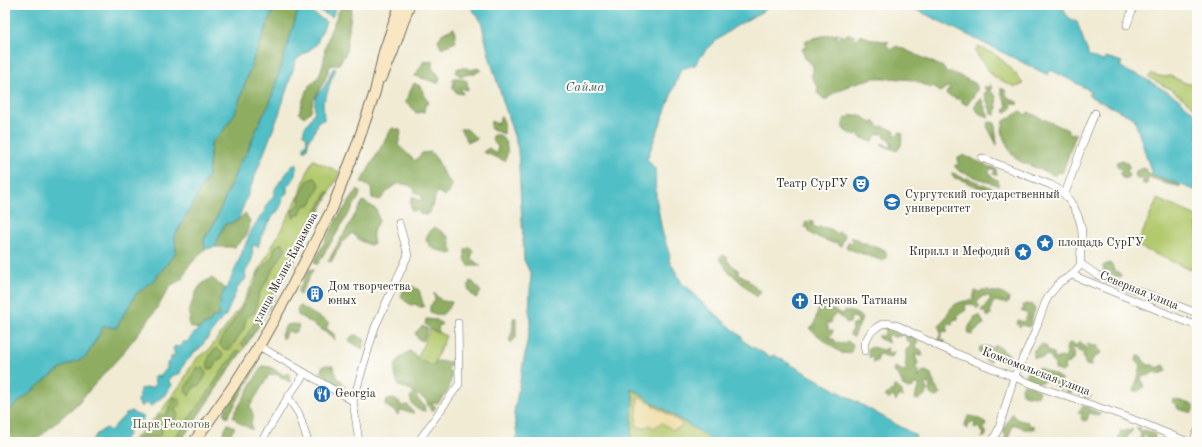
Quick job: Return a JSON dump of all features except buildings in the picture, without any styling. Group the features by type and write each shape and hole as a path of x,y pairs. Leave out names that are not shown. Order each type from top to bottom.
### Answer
{"main road":[{"name":"улица Мелик-Карамова","path":"194,442 259,346 288,294 339,194 375,92 382,58 400,5"},
{"name":"улица Мелик-Карамова","path":"375,92 386,71 409,5"}],"street":[{"path":"1127,25 1134,5"},
{"path":"1065,194 1095,113"},
{"path":"982,158 1059,189 1065,194 1075,211 1082,229 1081,264 1072,275 1060,282 1045,303 1034,334 1014,377 999,428 997,442"},
{"path":"359,442 354,401 375,327 408,255 399,223"},
{"path":"1081,264 1097,275 1197,313"},
{"name":"Северная улица","path":"1072,275 1197,326"},
{"path":"418,442 459,384 458,323"},
{"name":"Комсомольская улица","path":"865,351 864,344 870,332 882,324 889,323 899,326 940,347 1014,377 1127,417 1188,442"},
{"path":"259,346 354,401"},
{"path":"261,442 288,397 305,373"},
{"path":"288,397 299,414 308,442"},
{"path":"992,442 999,428"},
{"path":"1193,442 1197,432"}],"green space":[{"path":"275,5 285,5 288,7 295,5 297,14 270,103 260,121 246,155 242,158 215,222 204,239 205,249 188,267 183,279 171,285 154,313 122,354 77,404 34,442 5,442 5,413 65,366 86,357 104,326 116,328 136,294 155,279 176,252 175,236 208,176 211,143 223,131 235,113 252,63"},
{"path":"336,5 352,5 346,53 339,64 330,66 324,82 313,100 311,111 304,117 299,113 310,85 319,76 324,61 325,48 330,32 341,6"},
{"path":"454,28 456,42 441,48 438,40 443,33"},
{"path":"836,33 840,34 836,37 839,39 841,35 845,37 847,34 855,36 853,39 855,40 859,38 859,35 874,40 889,42 886,44 890,50 897,46 943,67 946,72 951,72 975,83 977,86 977,91 967,105 959,99 946,94 947,91 951,90 947,87 940,92 933,86 931,88 914,80 874,78 852,84 834,93 827,99 824,99 817,93 818,87 811,76 813,66 805,58 802,49 806,47 806,40"},
{"path":"978,46 1004,61 1023,84 1015,87 991,74 975,52"},
{"path":"424,61 434,62 432,68 440,78 438,83 415,76"},
{"path":"458,68 466,68 471,70 477,68 481,70 476,73 460,76 456,72"},
{"path":"1151,74 1164,77 1170,76 1188,84 1197,83 1197,111 1172,90 1148,77"},
{"path":"453,78 460,78 467,81 468,90 460,88 463,94 457,93 453,88"},
{"path":"414,83 420,86 429,103 425,105 424,112 416,113 409,104 405,102"},
{"path":"989,83 992,88 991,92 996,96 996,115 992,114 984,93 987,93 984,86 990,89"},
{"path":"1001,88 1005,90 1008,97 1019,103 1018,105 1013,103 1011,104 1012,108 1005,113 1004,111 1007,105 1001,93"},
{"path":"981,98 989,118 980,114 975,109 975,105"},
{"path":"1021,111 1027,115 1028,112 1068,130 1071,135 1072,133 1076,134 1062,173 1057,172 1056,176 1019,161 1012,155 1004,139 1002,130 1004,121"},
{"path":"851,115 863,117 872,124 874,121 880,128 883,126 895,131 895,135 898,135 899,132 903,134 901,144 897,151 882,145 882,143 892,147 889,139 885,138 884,133 876,135 872,142 860,137 858,134 855,136 846,132 843,128 843,122 845,118"},
{"path":"501,116 504,122 504,134 490,128 491,121 498,124"},
{"path":"989,122 995,123 997,145 987,126"},
{"path":"392,128 400,130 401,133 398,145 415,161 422,153 431,152 452,185 449,193 445,196 438,192 435,196 433,207 429,205 431,211 426,215 420,214 418,210 412,211 410,202 413,196 418,200 423,200 421,195 415,192 414,188 402,184 394,185 380,200 372,198 371,188 361,182"},
{"path":"460,129 467,129 477,139 468,142"},
{"path":"493,135 500,135 505,141 507,154 505,161 483,152 489,148 496,154 498,147 492,140"},
{"path":"963,155 996,169 997,175 994,175 993,173 995,171 994,169 990,169 989,172 992,178 998,180 999,186 959,171 955,165 958,165 959,163 958,157"},
{"name":"Парк Геологов","path":"313,160 340,172 296,258 257,329 180,442 131,442 162,410 182,383 198,357 209,350 241,306 298,197"},
{"path":"1122,160 1127,163 1130,168 1127,171 1129,175 1127,179 1123,178 1120,174 1122,170 1117,166 1117,162"},
{"path":"1144,168 1149,174 1181,185 1180,187 1148,178 1147,184 1143,184 1141,178 1137,178 1135,176 1136,171"},
{"path":"953,173 965,179 967,178 978,182 980,185 983,184 999,191 997,193 992,191 989,192 983,188 954,178 951,174"},
{"path":"315,178 320,185 311,204 303,206 300,214 293,217 292,210 300,204 299,198 308,180"},
{"path":"358,189 360,191 359,197 317,265 314,262 337,219"},
{"path":"327,192 330,192 289,271 268,309 244,347 241,344 266,305 295,251 299,248 300,241"},
{"path":"1157,199 1197,216 1197,256 1191,270 1137,246"},
{"path":"363,201 376,209 379,221 374,231 374,243 370,245 361,241 352,233 342,243 331,262 328,261"},
{"path":"245,213 250,221 246,236 235,247 215,247 224,225 238,220"},
{"path":"806,222 813,222 813,226 817,228 820,227 823,229 824,227 833,230 836,234 838,232 845,235 841,246 838,245 837,242 833,243 809,232 808,227 804,227"},
{"path":"435,227 449,237 453,253 448,254 434,249 429,245 426,240 428,232"},
{"path":"850,237 859,240 861,243 867,243 870,246 873,245 885,250 887,256 883,261 849,249 846,247 849,241 850,244 853,240"},
{"path":"282,243 286,248 259,294 255,312 246,318 244,329 230,349 223,349 219,344 221,339 256,283 259,272 273,256 275,247"},
{"path":"470,247 473,251 471,259 481,266 469,266 465,259 465,250"},
{"path":"723,255 727,257 727,261 738,270 739,274 748,279 756,289 761,291 757,297 726,269 719,258"},
{"path":"1109,263 1112,264 1114,271 1121,275 1120,278 1109,273 1107,270 1106,272 1103,272 1104,268 1102,267 1106,264 1108,265"},
{"path":"309,269 313,270 300,295 298,291"},
{"path":"211,278 225,288 220,314 216,319 203,325 199,329 191,327 188,323 190,317 188,311 198,289 202,284"},
{"path":"470,281 474,283 481,292 476,298 471,294 468,288"},
{"path":"407,283 419,290 424,307 420,307 415,304 411,305 401,296"},
{"path":"989,290 990,292 998,292 1002,294 1009,298 1008,303 995,301 991,307 991,315 988,317 985,312 981,311 991,298 988,296 982,296 977,303 980,306 978,309 972,304 965,305 966,310 958,315 958,319 953,320 952,325 948,324 947,332 943,331 940,339 945,341 945,343 940,344 937,342 941,333 939,327 952,308 959,303 973,300 975,291 979,292"},
{"path":"434,293 442,301 452,302 441,316 430,312 430,306 435,300"},
{"path":"826,302 829,304 828,308 843,314 845,311 855,313 862,319 854,337 850,335 853,324 858,323 858,320 854,317 851,317 850,323 845,322 845,319 836,314 830,319 832,322 827,324 828,330 833,331 829,337 830,339 834,339 836,343 839,342 843,344 847,341 853,345 851,352 842,353 810,329 814,325 819,309"},
{"path":"1023,305 1033,305 1035,309 1029,327 1022,325 1020,327 1017,324 1018,320 1024,322 1028,314 1021,311 1024,309"},
{"path":"300,306 329,323 326,328 334,334 335,340 324,331 298,315 297,309"},
{"path":"975,316 980,316 984,324 975,330 972,335 969,334 968,329"},
{"path":"513,318 516,318 516,338 511,343 509,339 512,332"},
{"path":"426,319 437,320 442,324 438,327 439,333 432,330 425,324"},
{"path":"292,324 299,326 297,331 293,333 288,331 283,339 281,335 286,325"},
{"path":"885,325 899,329 904,333 901,336 894,337 889,334 887,339 889,343 878,338 879,335 883,337 886,329 880,326"},
{"path":"422,326 428,329 423,341 418,339 415,333"},
{"path":"430,329 446,336 433,366 417,359"},
{"path":"905,334 912,336 918,342 915,347 921,350 923,355 921,357 915,355 918,364 915,369 919,371 917,375 918,378 922,372 926,371 931,374 935,386 941,394 936,397 931,395 929,391 930,385 926,383 926,395 919,400 915,399 920,385 913,384 913,388 908,389 903,386 899,376 893,369 896,367 903,371 907,369 905,366 906,350 911,343 906,340"},
{"path":"356,335 365,340 362,349 348,340 352,336"},
{"path":"1079,341 1085,348 1089,348 1087,346 1088,344 1092,346 1097,345 1101,353 1092,360 1091,366 1086,365 1083,357 1084,353 1078,351 1078,349 1072,348 1071,350 1074,352 1073,360 1070,361 1070,363 1064,364 1065,370 1061,372 1055,369 1055,364 1047,355 1042,358 1033,357 1034,350 1042,344 1046,346 1049,352 1054,353 1054,359 1062,357 1064,359 1067,354 1066,349 1068,344 1071,343 1078,345"},
{"path":"995,345 1009,354 1011,358 1010,362 1006,364 1003,361 999,361 997,359 998,356 996,355 991,357 990,362 984,359 984,355 979,352 980,347 985,346 994,348"},
{"path":"872,347 883,350 888,348 887,351 892,354 894,351 892,358 885,357 881,354 877,355 878,359 876,362 873,362 873,358 869,357 868,349"},
{"path":"216,348 222,353 223,357 216,362 213,368 208,369 209,357"},
{"path":"237,350 241,352 180,442 171,442 203,400"},
{"path":"410,351 416,356 417,359 433,366 437,361 450,362 453,357 454,364 447,368 452,374 448,391 438,403 430,403 436,407 432,412 426,400 418,395 416,397 424,405 425,411 419,410 415,407 410,397 415,393 407,388 399,386 395,375 397,362"},
{"path":"1137,356 1141,356 1148,365 1153,365 1157,368 1164,365 1166,371 1159,374 1155,372 1148,376 1143,376 1141,379 1144,384 1143,388 1138,391 1134,391 1141,366 1136,361"},
{"path":"256,363 258,365 227,418 224,414 230,401"},
{"path":"326,365 333,366 336,378 341,380 345,387 340,387 326,379 325,374 321,372 322,367"},
{"path":"262,366 270,367 284,375 289,373 290,382 276,374 269,375 250,406 254,418 251,421 252,430 238,422 233,416"},
{"path":"197,368 204,368 206,375 200,385 194,387 189,396 185,391 186,386"},
{"path":"1039,368 1057,376 1062,380 1061,384 1068,387 1073,385 1084,393 1092,396 1087,398 1082,397 1074,390 1071,393 1066,392 1065,388 1056,388 1053,383 1047,381 1035,381 1030,379 1025,374 1032,369"},
{"path":"1024,384 1032,386 1039,391 1037,397 1022,393 1021,388"},
{"path":"895,385 902,391 903,397 899,395 896,401 893,396 889,399 885,396 893,390"},
{"path":"631,388 714,442 631,442 633,396"},
{"path":"173,397 180,399 180,404 175,410 178,415 174,421 171,424 161,426 162,433 158,437 148,437 147,442 136,442 138,437 143,435 145,429 156,423 156,419 159,415 166,415"},
{"path":"393,399 400,402 400,406 408,405 414,413 400,410 398,415 385,405 387,400"},
{"path":"1173,399 1194,405 1192,413 1178,409 1176,404 1172,402"},
{"path":"1083,406 1100,413 1099,416 1089,413 1087,420 1083,421 1081,418 1083,412 1080,414 1078,412"},
{"path":"1012,413 1017,419 1028,422 1029,425 1034,426 1034,429 1023,429 1013,424 1008,439 1010,442 1003,442 1006,436 1003,431"},
{"path":"968,416 978,418 986,424 984,429 986,431 986,436 982,438 984,433 981,432 979,427 975,429 975,422 968,424 968,429 964,427"},
{"path":"228,424 235,427 226,442 218,442"},
{"path":"1139,427 1141,431 1145,430 1154,433 1154,439 1152,440 1144,435 1141,442 1141,434 1136,428"},
{"path":"1131,429 1133,430 1125,442 1117,442 1121,430 1124,432 1126,430 1130,431"}],"sand":[{"path":"640,397 681,423 683,426 673,430 662,423 653,428 650,425 643,428 636,425 638,399"}],"water":[{"path":"5,5 275,5 252,63 235,113 223,131 211,143 208,176 175,236 176,252 155,279 136,294 116,328 104,326 86,357 65,366 5,413"},
{"path":"295,5 322,5 326,7 336,7 332,17 312,7 310,11 326,22 316,45 296,60 279,114 238,220 224,225 215,247 205,249 204,240 215,222 242,158 246,155 260,121 270,103 297,14"},
{"name":"Сайма","path":"469,5 770,5 767,6 765,10 717,40 709,47 695,65 681,69 647,159 655,169 656,197 662,231 670,256 669,260 683,285 687,286 698,299 742,337 743,341 770,357 774,355 915,435 917,442 714,442 631,389 633,396 631,442 514,442 517,435 514,413 531,321 529,311 531,275 524,260 518,149 490,59 481,21"},
{"path":"907,5 1063,5 1067,16 1077,22 1089,56 1103,61 1106,57 1122,62 1120,66 1130,73 1139,75 1177,98 1197,115 1197,191 1152,174 1134,118 1089,96 1091,91 1051,70 1048,75"},
{"path":"334,68 336,69 323,102 324,120 318,121 314,133 309,139 307,149 304,151 307,141 306,136 303,134 304,130 314,113 316,97 325,86"},
{"path":"297,164 294,179 287,186 287,193 282,197 283,200 280,207 266,227 258,247 254,245 252,249 251,261 245,272 246,279 239,285 226,315 200,348 193,353 184,364 179,375 171,375 169,382 172,385 167,393 151,406 146,403 141,407 138,401 140,389 154,387 155,381 153,377 157,375 160,378 161,374 167,369 167,363 171,361 171,357 175,355 173,348 175,346 179,347 183,342 187,342 198,330 211,322 212,317 218,317 220,311 217,308 222,303 219,299 228,286 252,229 266,209 266,205 273,197 276,187 292,166"},
{"path":"131,411 144,417 136,428 128,430 128,435 122,442 90,442 98,433 106,428 110,431 126,414"}],"place":[{"name":"Театр СурГУ","path":"861,184"},
{"name":"Сургутский государственный университет","path":"892,202"},
{"name":"площадь СурГУ","path":"1045,243"},
{"name":"Кирилл и Мефодий","path":"1023,252"},
{"name":"Дом творчества юных","path":"315,294"},
{"name":"Церковь Татианы","path":"800,301"},
{"name":"Georgia","path":"322,394"}]}
